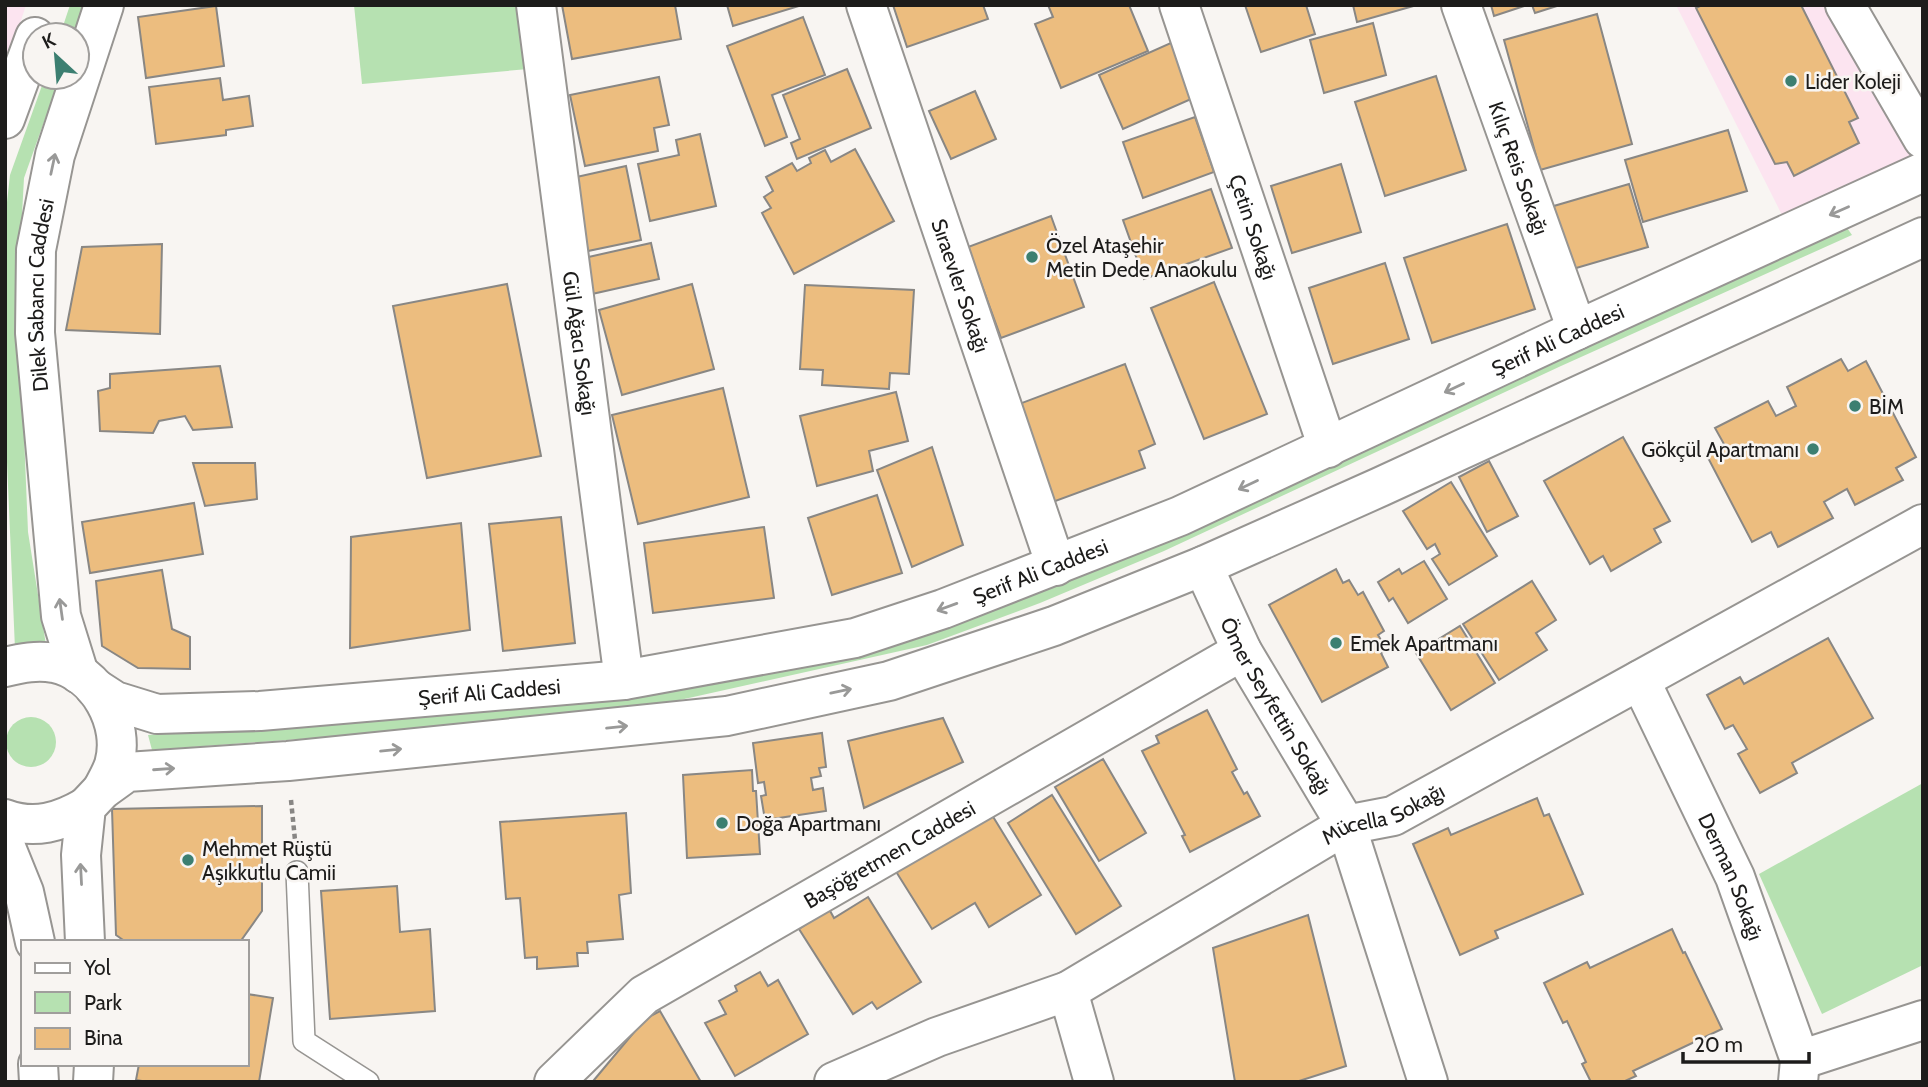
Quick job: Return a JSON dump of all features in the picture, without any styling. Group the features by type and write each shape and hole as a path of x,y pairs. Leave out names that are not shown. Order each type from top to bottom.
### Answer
{"street":[{"name":"Dilek Sabancı Caddesi","path":"85,940 81,855 94,799 114,765 117,737 110,710 87,681 61,616 36,333 36,250 55,155 104,5"},
{"name":"Gül Ağacı Sokağı","path":"536,5 624,680"},
{"name":"Sıraevler Sokağı","path":"866,5 1056,566"},
{"name":"Çetin Sokağı","path":"1179,5 1328,448"},
{"name":"Kılıç Reis Sokağı","path":"1461,5 1577,330"},
{"path":"1845,5 1923,138"},
{"path":"5,119 21,75"},
{"path":"5,819 16,823 41,825 65,819 127,772 288,761 727,716 889,681 1054,626 1203,565 1380,487 1921,240 1907,179"},
{"name":"Şerif Ali Caddesi","path":"5,667 31,661 56,664 115,701 157,713 260,711 624,680 855,638 943,609 1180,516 1907,179"},
{"name":"Mücella Sokağı","path":"834,1082 937,1037 1068,991 1346,825 1393,816 1923,524"},
{"name":"Ömer Seyfettin Sokağı","path":"1203,565 1242,652 1346,825 1428,1082"},
{"name":"Başöğretmen Caddesi","path":"554,1082 644,995 1242,652"},
{"name":"Derman Sokağı","path":"1640,680 1735,877 1799,1071"},
{"path":"5,845 23,892 35,940"},
{"path":"1068,991 1094,1082"},
{"path":"1799,1071 1923,1020"}],"lane":[{"path":"297,872 304,1041 368,1082"}],"path":[{"path":"288,761 297,872"}],"shaded area":[{"path":"5,5 26,5 5,70"},
{"name":"Lider Koleji","path":"1676,5 1825,5 1912,157 1786,223"}],"green space":[{"path":"70,5 85,5 80,21 65,21"},
{"path":"354,5 518,5 528,69 362,84"},
{"path":"40,91 55,91 24,178 18,288 28,532 46,645 15,649 5,415 5,220 10,175"},
{"path":"1845,225 1852,235 1561,366 1164,551 1040,603 927,645 608,716 152,750 148,735 617,697 922,632"},
{"path":"31,717 49,724 56,742 49,760 31,767 13,760 6,742 13,724"},
{"path":"1923,783 1923,965 1822,1014 1759,874"}],"building":[{"path":"562,5 675,5 681,39 572,59"},
{"path":"727,5 802,5 733,26"},
{"path":"893,5 983,5 988,19 907,47"},
{"path":"1048,5 1129,5 1148,51 1061,88 1035,24 1053,17"},
{"path":"1245,5 1306,5 1315,34 1261,52"},
{"path":"1353,5 1417,5 1357,22"},
{"path":"1491,5 1527,5 1494,16"},
{"path":"1532,5 1560,5 1535,13"},
{"name":"Lider Koleji","path":"1702,5 1801,5 1858,118 1849,122 1859,143 1794,176 1787,162 1775,164 1696,8"},
{"path":"216,6 224,66 146,78 138,17"},
{"path":"1597,14 1632,144 1540,170 1504,40"},
{"path":"803,17 825,75 772,95 787,137 765,146 727,46"},
{"path":"1373,23 1386,75 1324,93 1310,40"},
{"path":"1173,42 1198,96 1123,129 1099,75"},
{"path":"847,69 871,128 797,159 791,143 800,139 783,95"},
{"path":"1436,76 1466,170 1385,196 1355,102"},
{"path":"659,77 669,125 654,128 658,151 585,166 570,95"},
{"path":"220,78 223,100 249,96 253,126 226,130 226,135 156,144 149,87"},
{"path":"975,91 996,139 951,159 929,111"},
{"path":"1195,117 1214,172 1143,198 1123,142"},
{"path":"1728,130 1747,191 1643,222 1625,160"},
{"path":"700,134 716,206 650,221 638,164 679,155 676,140"},
{"path":"855,149 894,221 794,274 762,213 771,208 764,197 773,191 766,177 792,163 797,171 811,163 809,158 825,150 831,162"},
{"path":"1341,164 1361,232 1292,253 1271,186"},
{"path":"626,166 641,240 588,251 572,178"},
{"path":"1629,184 1648,247 1566,271 1547,208"},
{"path":"1211,189 1232,248 1144,279 1123,220"},
{"path":"1051,216 1084,307 1001,338 968,247"},
{"path":"1507,224 1535,309 1432,343 1404,258"},
{"path":"651,243 659,279 592,294 584,258"},
{"path":"162,244 160,334 66,330 82,247"},
{"path":"1385,263 1409,339 1333,364 1309,288"},
{"path":"1214,282 1267,414 1204,439 1151,308"},
{"path":"507,284 541,456 427,478 393,306"},
{"path":"692,284 714,369 622,395 599,310"},
{"path":"805,285 914,290 909,374 890,373 889,389 822,385 823,370 800,369"},
{"name":"Gökçül Apartmanı","path":"1841,359 1848,371 1866,361 1916,457 1896,468 1903,480 1855,505 1847,489 1824,502 1833,518 1778,547 1771,532 1752,542 1706,454 1724,444 1715,428 1768,401 1776,416 1796,406 1787,387"},
{"path":"1125,364 1155,444 1139,451 1145,468 1050,503 1014,406"},
{"path":"220,366 232,427 193,430 185,416 159,421 153,433 100,431 98,391 110,388 110,374"},
{"path":"723,388 749,497 638,524 612,415"},
{"path":"896,392 908,441 869,451 873,471 817,486 800,416"},
{"path":"1623,437 1670,521 1654,529 1661,542 1611,571 1603,556 1590,564 1544,481"},
{"path":"932,447 963,545 912,567 877,470"},
{"path":"1489,461 1518,516 1487,532 1459,477"},
{"path":"193,463 255,463 257,499 205,506"},
{"path":"1451,482 1497,556 1449,585 1432,559 1440,554 1435,544 1427,549 1403,511"},
{"path":"877,495 902,573 832,595 808,518"},
{"path":"194,503 203,554 90,573 82,522"},
{"path":"561,517 575,643 503,651 489,524"},
{"path":"461,523 470,630 350,648 351,537"},
{"path":"764,527 774,598 653,613 644,543"},
{"path":"1424,561 1447,599 1408,623 1393,598 1389,601 1378,582 1399,569 1402,574"},
{"name":"Emek Apartmanı","path":"1336,569 1343,583 1349,580 1358,595 1363,592 1384,631 1378,635 1387,650 1381,653 1388,667 1322,702 1269,605"},
{"path":"162,570 172,629 190,637 190,669 138,668 102,646 96,581"},
{"path":"1532,581 1556,620 1536,633 1547,650 1499,680 1463,624"},
{"path":"1460,626 1495,683 1451,710 1416,653"},
{"path":"1828,638 1873,718 1792,763 1797,773 1760,793 1738,754 1747,749 1733,725 1725,729 1707,695 1740,677 1744,684"},
{"path":"1207,710 1237,769 1232,772 1260,816 1190,852 1182,836 1185,835 1142,751 1159,743 1156,736"},
{"path":"943,718 963,762 864,808 848,741"},
{"path":"822,733 826,767 819,768 821,776 811,778 813,790 823,788 826,811 765,820 761,796 766,795 764,782 758,783 753,743"},
{"path":"1103,759 1146,833 1099,861 1055,787"},
{"name":"Doğa Apartmanı","path":"752,770 760,854 687,858 683,775"},
{"path":"1052,795 1121,906 1076,934 1008,823"},
{"path":"1537,798 1544,816 1549,814 1583,894 1495,931 1498,938 1460,955 1413,844 1448,828 1451,835"},
{"name":"Mehmet Rüştü Aşıkkutlu Camii","path":"262,806 262,911 241,940 123,940 116,935 112,809"},
{"path":"626,813 631,893 619,895 623,939 587,942 588,953 577,953 578,966 537,969 537,957 525,958 520,898 506,899 500,822"},
{"path":"992,815 1041,895 989,927 975,903 932,929 890,862"},
{"path":"397,886 400,932 430,929 435,1011 330,1019 321,891"},
{"path":"868,897 921,982 877,1009 872,1002 853,1014 799,929 829,909 834,918"},
{"path":"1308,915 1346,1066 1296,1082 1235,1082 1213,948"},
{"path":"1672,929 1722,1029 1633,1071 1636,1076 1623,1082 1591,1082 1582,1064 1586,1062 1567,1021 1563,1023 1544,983 1587,962 1590,968"},
{"path":"760,972 768,986 778,980 808,1034 735,1076 705,1023 726,1014 719,1001 737,991 735,986"},
{"path":"248,994 273,998 259,1082 136,1080 139,1066 248,1066"},
{"path":"660,1011 701,1082 595,1082 645,1019"}],"place":[{"name":"Lider Koleji","path":"1791,81"},
{"name":"Özel Ataşehir Metin Dede Anaokulu","path":"1032,257"},
{"name":"BİM","path":"1855,406"},
{"name":"Gökçül Apartmanı","path":"1813,449"},
{"name":"Emek Apartmanı","path":"1336,643"},
{"name":"Doğa Apartmanı","path":"722,823"},
{"name":"Mehmet Rüştü Aşıkkutlu Camii","path":"188,860"}]}
